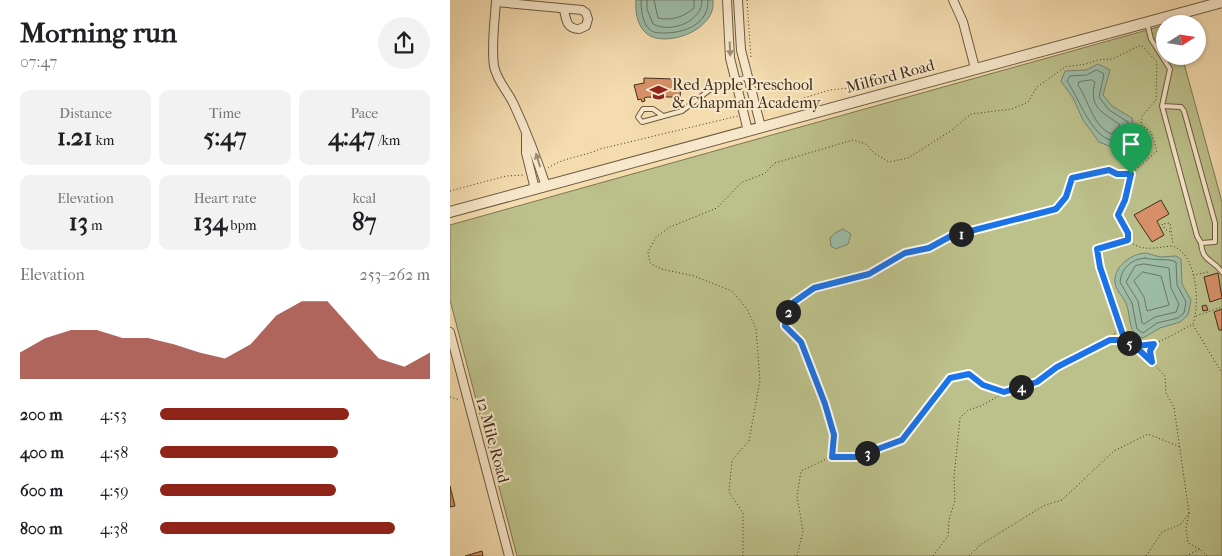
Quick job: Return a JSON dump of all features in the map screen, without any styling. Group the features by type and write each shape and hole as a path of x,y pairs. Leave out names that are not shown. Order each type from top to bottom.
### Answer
{"street":[{"path":"727,0 730,58 748,131"},
{"path":"738,0 741,50 761,127"},
{"path":"953,0 963,22 975,68"},
{"path":"541,188 541,170 534,148 526,136 514,105 498,81 494,65 496,1 564,10"},
{"name":"Milford Road","path":"450,212 1222,2"},
{"path":"526,136 526,153 531,173 541,188"},
{"name":"12 Mile Road","path":"450,332 509,556"}],"lane":[{"path":"1147,23 1151,40 1170,70 1162,106 1197,236 1201,243 1202,254 1206,260 1214,263 1222,272"},
{"path":"663,116 653,109 643,109 638,117 642,122 682,111 712,88 748,77"},
{"path":"1162,106 1181,107 1184,111 1215,223 1215,242 1201,243"}],"path":[{"path":"747,0 751,60"},
{"path":"742,556 743,513 729,492 732,460 749,441 760,380 756,329 747,309 732,291 694,276 661,269 650,262 648,252 656,237 670,227 717,208 742,182 764,174 775,163 853,140 866,144 889,162 908,158 931,141 952,130 971,114 1012,109 1028,102 1037,87 1065,67 1112,58 1141,45 1157,62 1156,100 1142,116 1141,125 1151,132 1156,151 1131,174 1125,200 1118,215 1128,233 1128,240 1135,246 1156,250 1173,246"},
{"path":"757,112 792,104 830,90 849,88 856,84"},
{"path":"541,170 559,160 586,155 600,149 744,115"},
{"path":"832,457 834,435 825,404 801,342 785,326 786,314 794,302 814,288 869,274 905,253 929,248 951,236 1056,209 1066,197 1072,178 1109,170 1117,174 1131,174"},
{"path":"450,191 506,176 531,173"},
{"path":"932,556 948,536 949,520 955,500 954,477 960,418 968,410 981,406 1004,392 1037,382 1057,367 1110,340 1120,340 1137,346 1154,344 1193,324 1198,300 1188,258 1173,246 1170,232"},
{"path":"1128,240 1097,249 1100,267 1119,326 1129,343 1152,362 1165,376 1166,393 1174,407 1189,512 1186,528 1188,543 1200,548 1207,556"},
{"path":"1192,276 1208,272"},
{"path":"1196,316 1222,307"},
{"path":"1193,324 1222,373"},
{"path":"1110,340 1119,326"},
{"path":"1152,362 1150,351 1154,344"},
{"path":"797,556 803,530 797,496 801,471 832,457 856,457 902,440 950,378 969,374 983,385 1004,392"},
{"path":"450,397 460,400"},
{"path":"969,556 980,545 1045,505 1062,500 1114,451 1148,434 1180,447"},
{"path":"1146,556 1162,532 1181,524 1189,512"},
{"path":"1186,556 1200,548"}],"green space":[{"path":"1156,28 1156,65 1184,65 1222,202 1222,556 517,556 450,300 450,225"}],"water":[{"path":"636,0 713,0 712,11 707,20 698,28 676,38 664,39 646,33 640,26 637,18"},
{"path":"1098,64 1110,70 1103,95 1112,106 1132,118 1134,130 1114,148 1099,142 1083,120 1073,98 1061,81 1065,71 1086,70"},
{"path":"843,229 851,234 848,244 836,249 831,246 830,238"},
{"path":"1146,253 1160,257 1176,256 1181,259 1182,284 1191,300 1188,315 1180,322 1160,328 1143,338 1132,330 1126,304 1117,289 1115,276 1122,264 1127,260 1133,256"}],"building":[{"name":"Red Apple Preschool & Chapman Academy","path":"644,78 674,79 674,85 681,86 680,97 665,97 665,99 648,97 644,98 645,101 642,102 641,99 638,100 634,85 644,83"},
{"path":"1161,200 1169,214 1157,221 1164,235 1152,242 1134,215"},
{"path":"1218,273 1222,298 1210,302 1204,277"},
{"path":"1206,305 1208,310 1203,311 1202,306"},
{"path":"1222,309 1222,330 1219,330 1214,312"},
{"path":"450,486 455,506 450,507"},
{"path":"482,551 483,556 465,556"}],"place":[{"name":"Red Apple Preschool & Chapman Academy","path":"658,93"}],"route":[{"path":"1131,174 1117,174 1109,170 1072,178 1066,197 1056,209 951,236 929,248 905,253 869,274 814,288 794,302 786,314 785,326 801,342 825,404 834,435 832,457 856,457 902,440 950,378 969,374 983,385 1004,392 1037,382 1057,367 1110,340 1120,340 1129,343 1137,346 1154,344 1150,351 1152,362 1129,343 1123,335 1100,267 1097,249 1114,246 1128,240 1128,233 1118,215 1125,200 1131,174"}]}
